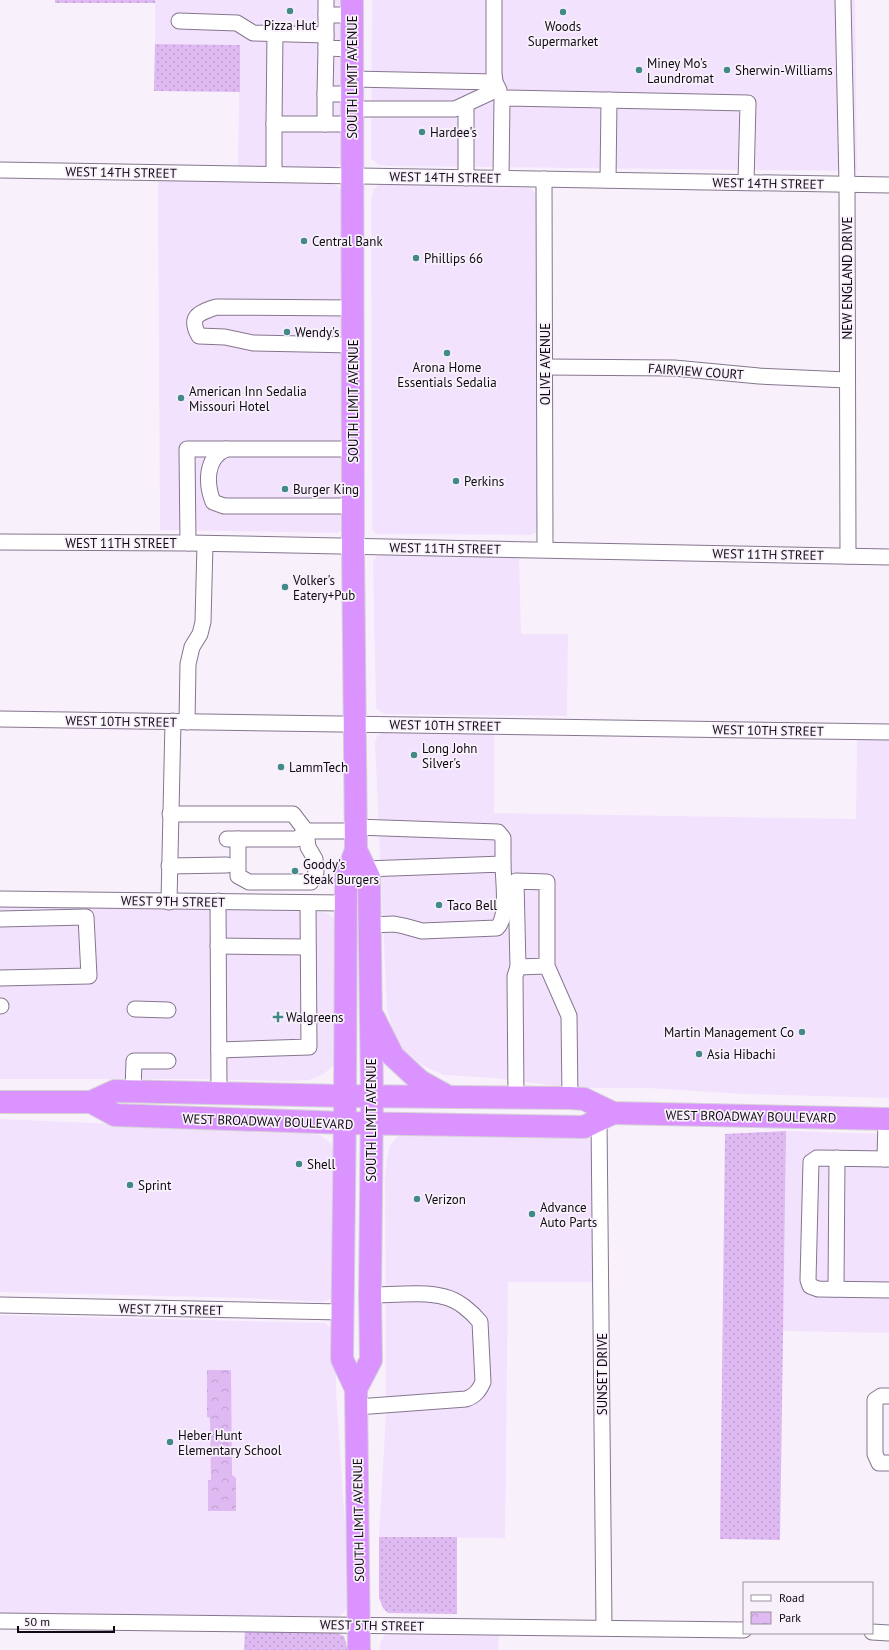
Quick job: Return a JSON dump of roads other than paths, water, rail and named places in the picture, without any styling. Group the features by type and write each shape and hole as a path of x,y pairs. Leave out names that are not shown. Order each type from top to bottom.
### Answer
{"highway":[{"name":"SOUTH LIMIT AVENUE","path":"352,8 354,724 358,844 369,877 371,925 372,1096 370,1360 357,1398 359,1650"},
{"name":"SOUTH LIMIT AVENUE","path":"357,1398 342,1359 342,1312 345,1123 345,903 346,877 358,844"},
{"path":"371,1012 393,1056 420,1081 449,1098"},
{"name":"WEST BROADWAY BOULEVARD","path":"0,1102 91,1102 115,1091 449,1098 570,1098 584,1099 606,1117"},
{"name":"WEST BROADWAY BOULEVARD","path":"91,1102 115,1115 372,1124 584,1127 606,1117 888,1119"}],"street":[{"path":"325,124 326,0"},
{"path":"494,0 501,178"},
{"name":"NEW ENGLAND DRIVE","path":"843,0 847,184 848,556"},
{"path":"326,15 352,8"},
{"path":"179,21 237,22 253,33 275,33 326,42 352,49"},
{"path":"274,174 275,33"},
{"path":"325,94 352,101 451,109 466,105 498,89"},
{"path":"274,124 325,124 352,101 498,89 609,100 748,103 746,182"},
{"path":"608,180 609,100"},
{"path":"466,105 466,178"},
{"name":"WEST 14TH STREET","path":"0,170 889,185"},
{"name":"OLIVE AVENUE","path":"544,179 545,549"},
{"path":"353,308 216,307 199,313 194,319 194,328 199,336 224,337 253,343 353,345"},
{"name":"FAIRVIEW COURT","path":"544,367 674,368 759,376 847,380"},
{"path":"188,543 187,449 353,449"},
{"path":"224,506 213,502 209,492 208,478 210,467 220,452 226,449"},
{"path":"188,506 353,506"},
{"name":"WEST 11TH STREET","path":"0,542 188,543 545,549 889,557"},
{"path":"169,902 170,814 188,664 192,647 200,634 203,622 205,544"},
{"name":"WEST 10TH STREET","path":"0,719 889,732"},
{"path":"170,814 294,814 306,832 308,847 315,859 316,872 311,882 249,882 240,878"},
{"path":"306,832 358,844 503,864"},
{"path":"239,902 240,878 238,876 233,839 297,839 306,832"},
{"path":"358,844 498,832 503,838 503,909 501,924 497,928 422,931 394,924 371,925"},
{"path":"169,866 227,865"},
{"path":"516,1098 515,976 518,966 516,882 547,882 547,966 569,1016 570,1098"},
{"name":"WEST 9TH STREET","path":"0,899 345,903"},
{"path":"218,902 219,1092"},
{"path":"219,1050 309,1047 308,903"},
{"path":"0,919 86,918 89,976 0,978"},
{"path":"218,946 308,947"},
{"path":"518,966 547,966"},
{"path":"134,1009 168,1010"},
{"path":"133,1091 134,1061 168,1061"},
{"name":"SUNSET DRIVE","path":"604,1628 606,1117"},
{"path":"888,1119 887,1159 817,1158 811,1162 808,1280 810,1286 814,1288 889,1290"},
{"path":"836,1289 837,1158"},
{"path":"357,1398 466,1399 473,1396 480,1390 483,1382 480,1322 474,1315 445,1296 370,1295"},
{"name":"WEST 7TH STREET","path":"0,1305 342,1312"},
{"path":"889,1396 880,1396 875,1400 874,1454 879,1463 889,1463"},
{"name":"WEST 5TH STREET","path":"0,1622 743,1630"},
{"path":"873,1632 889,1633"}],"place":[{"name":"Pizza Hut","path":"290,11"},
{"name":"Woods Supermarket","path":"563,12"},
{"name":"Miney Mo's Laundromat","path":"639,70"},
{"name":"Sherwin-Williams","path":"727,70"},
{"name":"Hardee's","path":"422,132"},
{"name":"Central Bank","path":"304,241"},
{"name":"Phillips 66","path":"416,258"},
{"name":"Wendy's","path":"287,332"},
{"name":"Arona Home Essentials Sedalia","path":"447,353"},
{"name":"American Inn Sedalia Missouri Hotel","path":"181,398"},
{"name":"Perkins","path":"456,481"},
{"name":"Burger King","path":"285,489"},
{"name":"Volker's Eatery+Pub","path":"285,587"},
{"name":"Long John Silver's","path":"414,755"},
{"name":"LammTech","path":"281,767"},
{"name":"Goody's Steak Burgers","path":"295,871"},
{"name":"Taco Bell","path":"439,905"},
{"name":"Walgreens","path":"278,1017"},
{"name":"Martin Management Co","path":"802,1032"},
{"name":"Asia Hibachi","path":"699,1054"},
{"name":"Shell","path":"299,1164"},
{"name":"Sprint","path":"130,1185"},
{"name":"Verizon","path":"417,1199"},
{"name":"Advance Auto Parts","path":"532,1214"},
{"name":"Heber Hunt Elementary School","path":"170,1442"}]}
